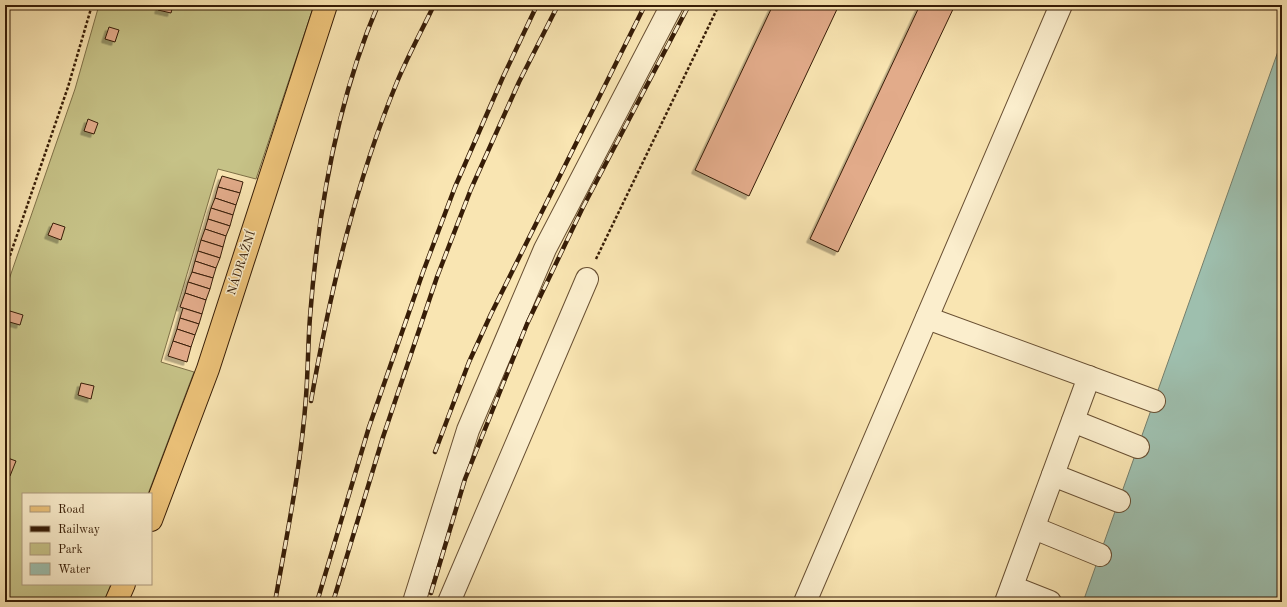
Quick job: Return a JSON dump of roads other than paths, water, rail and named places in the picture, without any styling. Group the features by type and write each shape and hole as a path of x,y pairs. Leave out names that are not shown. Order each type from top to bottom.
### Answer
{"main road":[{"name":"NÁDRAŽNÍ","path":"152,517 208,369 326,5"},
{"path":"116,602 124,585"}],"lane":[{"path":"414,602 468,430 546,249 672,5"},
{"path":"805,602 1061,5"},
{"path":"449,602 587,279"},
{"path":"927,318 1154,401"},
{"path":"1050,602 1009,594 1089,377"},
{"path":"1073,421 1138,447"},
{"path":"1053,475 1119,501"},
{"path":"1034,528 1100,555"}],"water":[{"path":"1282,40 1282,602 1083,602"}],"railway":[{"path":"275,602 301,449 306,397 313,277 324,198 340,119 363,42 378,5"},
{"path":"311,401 335,280 356,199 382,121 397,82 434,5"},
{"path":"317,602 369,427 423,272 455,187 503,77 537,5"},
{"path":"333,602 383,437 437,277 471,189 519,82 558,5"},
{"path":"435,452 469,362 491,314 645,5"},
{"path":"431,593 465,479 527,324 583,207 689,5"}]}
